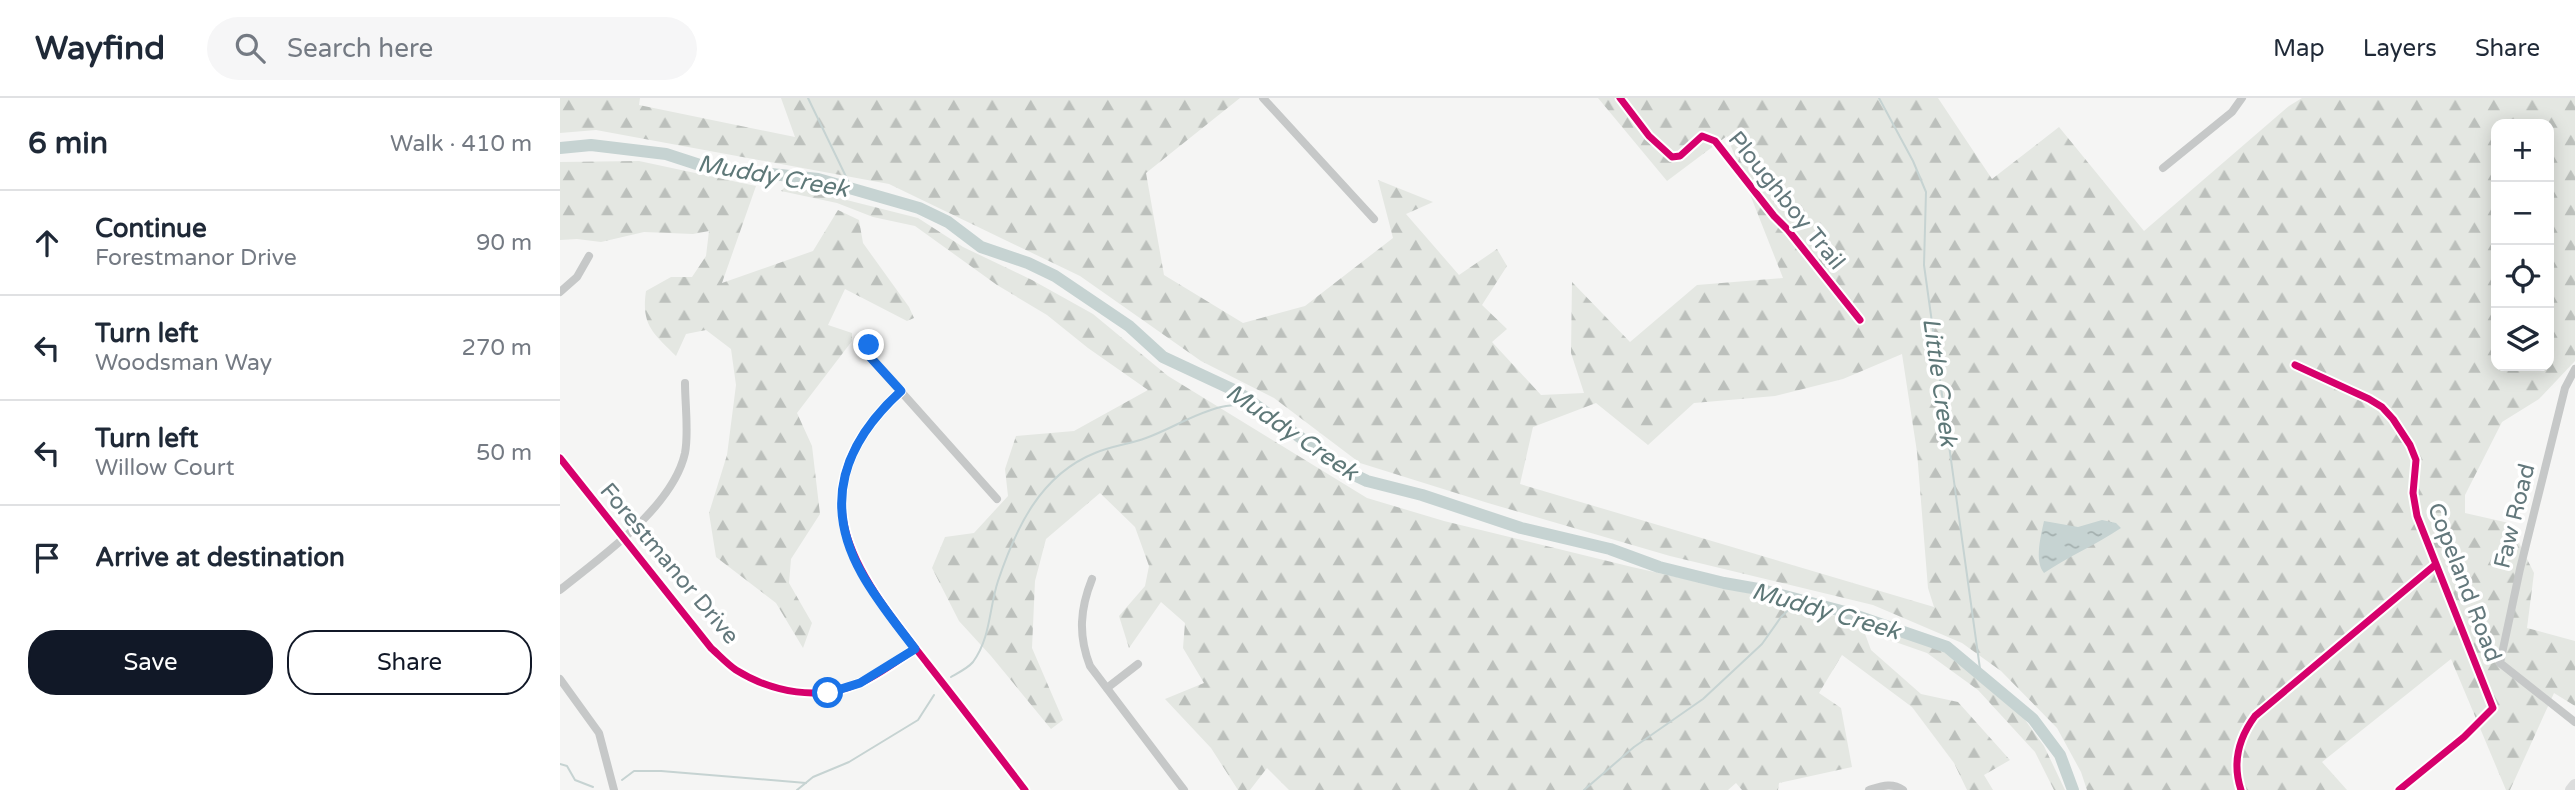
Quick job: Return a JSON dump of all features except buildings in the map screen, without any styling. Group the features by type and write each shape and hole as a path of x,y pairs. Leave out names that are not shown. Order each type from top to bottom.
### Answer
{"main road":[{"path":"2571,790 2575,785"}],"street":[{"path":"1263,98 1374,219"},
{"name":"Ploughboy Trail","path":"1620,98 1650,136 1672,157 1680,156 1702,136 1715,141 1860,320"},
{"path":"2163,168 2232,112 2242,98"},
{"path":"560,292 577,277 589,256"},
{"path":"869,345 871,358 997,499"},
{"name":"Copeland Road","path":"2295,365 2382,407 2393,419 2414,454 2416,460 2413,503 2493,708 2464,737 2399,790"},
{"name":"Faw Road","path":"2575,369 2565,388 2520,569 2500,663 2575,722"},
{"path":"560,590 623,539 668,492 680,471 686,450 685,383"},
{"path":"901,391 875,416 859,438 844,478 842,509 848,542 861,573 915,649 1025,790"},
{"name":"Forestmanor Drive","path":"560,458 711,648 735,669 766,684 804,694 828,693 860,683 915,649"},
{"path":"2241,790 2236,769 2238,749 2255,716 2435,565"},
{"path":"1092,579 1081,616 1082,642 1090,666 1184,790"},
{"path":"1107,688 1138,664"},
{"path":"560,678 599,733 614,790"},
{"path":"1869,790 1888,785 1903,790"}],"green space":[{"path":"560,98 640,98 639,105 795,137 781,98 1240,98 1146,173 1164,275 1243,323 1305,306 1393,238 1378,180 1433,202 1406,214 1459,275 1497,249 1507,266 1482,305 1507,329 1492,342 1541,395 1584,393 1571,353 1572,282 1630,342 1697,285 1783,278 1727,136 1667,181 1598,98 1938,98 1992,179 2059,127 2144,231 2289,106 2302,98 2575,98 2575,361 2539,399 2502,422 2465,495 2465,513 2509,523 2534,573 2527,628 2575,641 2575,706 2554,693 2510,790 2506,790 2451,659 2322,762 2347,790 2087,790 2081,772 2057,728 2001,671 1962,643 1873,605 1670,556 1360,463 1274,398 1201,361 1080,276 889,184 596,130 560,133","holes":["1902,354 1917,452 1928,588 1934,607 1520,484 1533,427 1596,403 1648,445 1694,403 1775,396 1843,379"]},
{"path":"639,161 756,186 722,283 813,251 838,210 859,220 863,243 914,318 907,321 845,289 828,325 852,333 852,341 797,413 812,446 820,514 791,559 789,583 812,623 803,648 776,603 716,557 709,513 727,455 736,385 731,349 706,330 686,334 676,356 650,328 645,312 646,291 671,277 692,277 706,256 709,231 693,234 644,232 601,242 560,240 560,162"},
{"path":"787,185 918,218 963,247 1032,280 1093,314 1168,376 1367,498 1444,521 1788,602 1943,649 2020,713 2044,746 2065,790 2054,790 2035,752 1978,690 1927,653 1864,631 1871,650 1921,694 1958,702 2010,760 1984,775 1993,790 1967,790 1954,763 1912,707 1842,655 1819,693 1841,708 1852,767 1779,783 1778,790 1742,790 1736,783 1728,790 1289,790 1267,768 1250,790 1238,790 1211,748 1165,699 1204,683 1183,648 1185,623 1161,602 1129,648 1119,616 1145,586 1149,566 1135,527 1100,493 1046,539 1035,581 1032,648 1063,720 1051,729 959,621 932,568 945,537 974,533 1008,496 1005,469 1016,436 1074,431 1148,390 1047,315 997,285 915,226 873,217 837,203 781,191"}],"water":[{"path":"2102,520 2116,523 2121,528 2044,573 2039,555 2044,521 2078,527"}],"waterway":[{"path":"808,98 851,187"},
{"name":"Little Creek","path":"1879,98 1913,161 1926,192 1924,265 1981,676"},
{"name":"Muddy Creek","path":"560,148 591,145 666,154 706,167 818,179 919,208 948,222 981,247 1028,263 1055,276 1129,326 1163,357 1238,392 1346,471 1367,481 1422,495 1521,528 1610,549 1659,567 1845,612 1947,647 2033,719 2060,755 2073,790"},
{"path":"951,677 971,664 979,652 998,581 1013,542 1033,505 1059,475 1101,451 1146,438 1192,417 1225,406 1252,403"},
{"path":"1584,790 1634,747 1703,699 1762,644 1781,617 1799,600"},
{"path":"797,790 813,777 849,762 918,720 934,695"},
{"path":"560,764 567,766 575,780 593,787"},
{"path":"622,780 634,771 661,771 806,783"}],"cycle path":[{"path":"1620,98 1649,136 1672,157 1680,156 1702,136 1715,141 1860,320"},
{"path":"2295,365 2382,407 2410,445 2416,460 2413,493 2417,516 2493,708 2464,737 2399,790"},
{"path":"901,391 868,428 849,463 842,497 845,530 876,595 1025,790"},
{"path":"560,458 711,648 733,668 750,678 796,692 829,692 867,680 915,649"},
{"path":"2241,790 2237,770 2238,752 2244,733 2255,716 2435,565"}],"route":[{"path":"828,693 860,683 915,649 861,573 844,525 842,491 852,453 868,424 901,391 871,358 869,345"}]}
